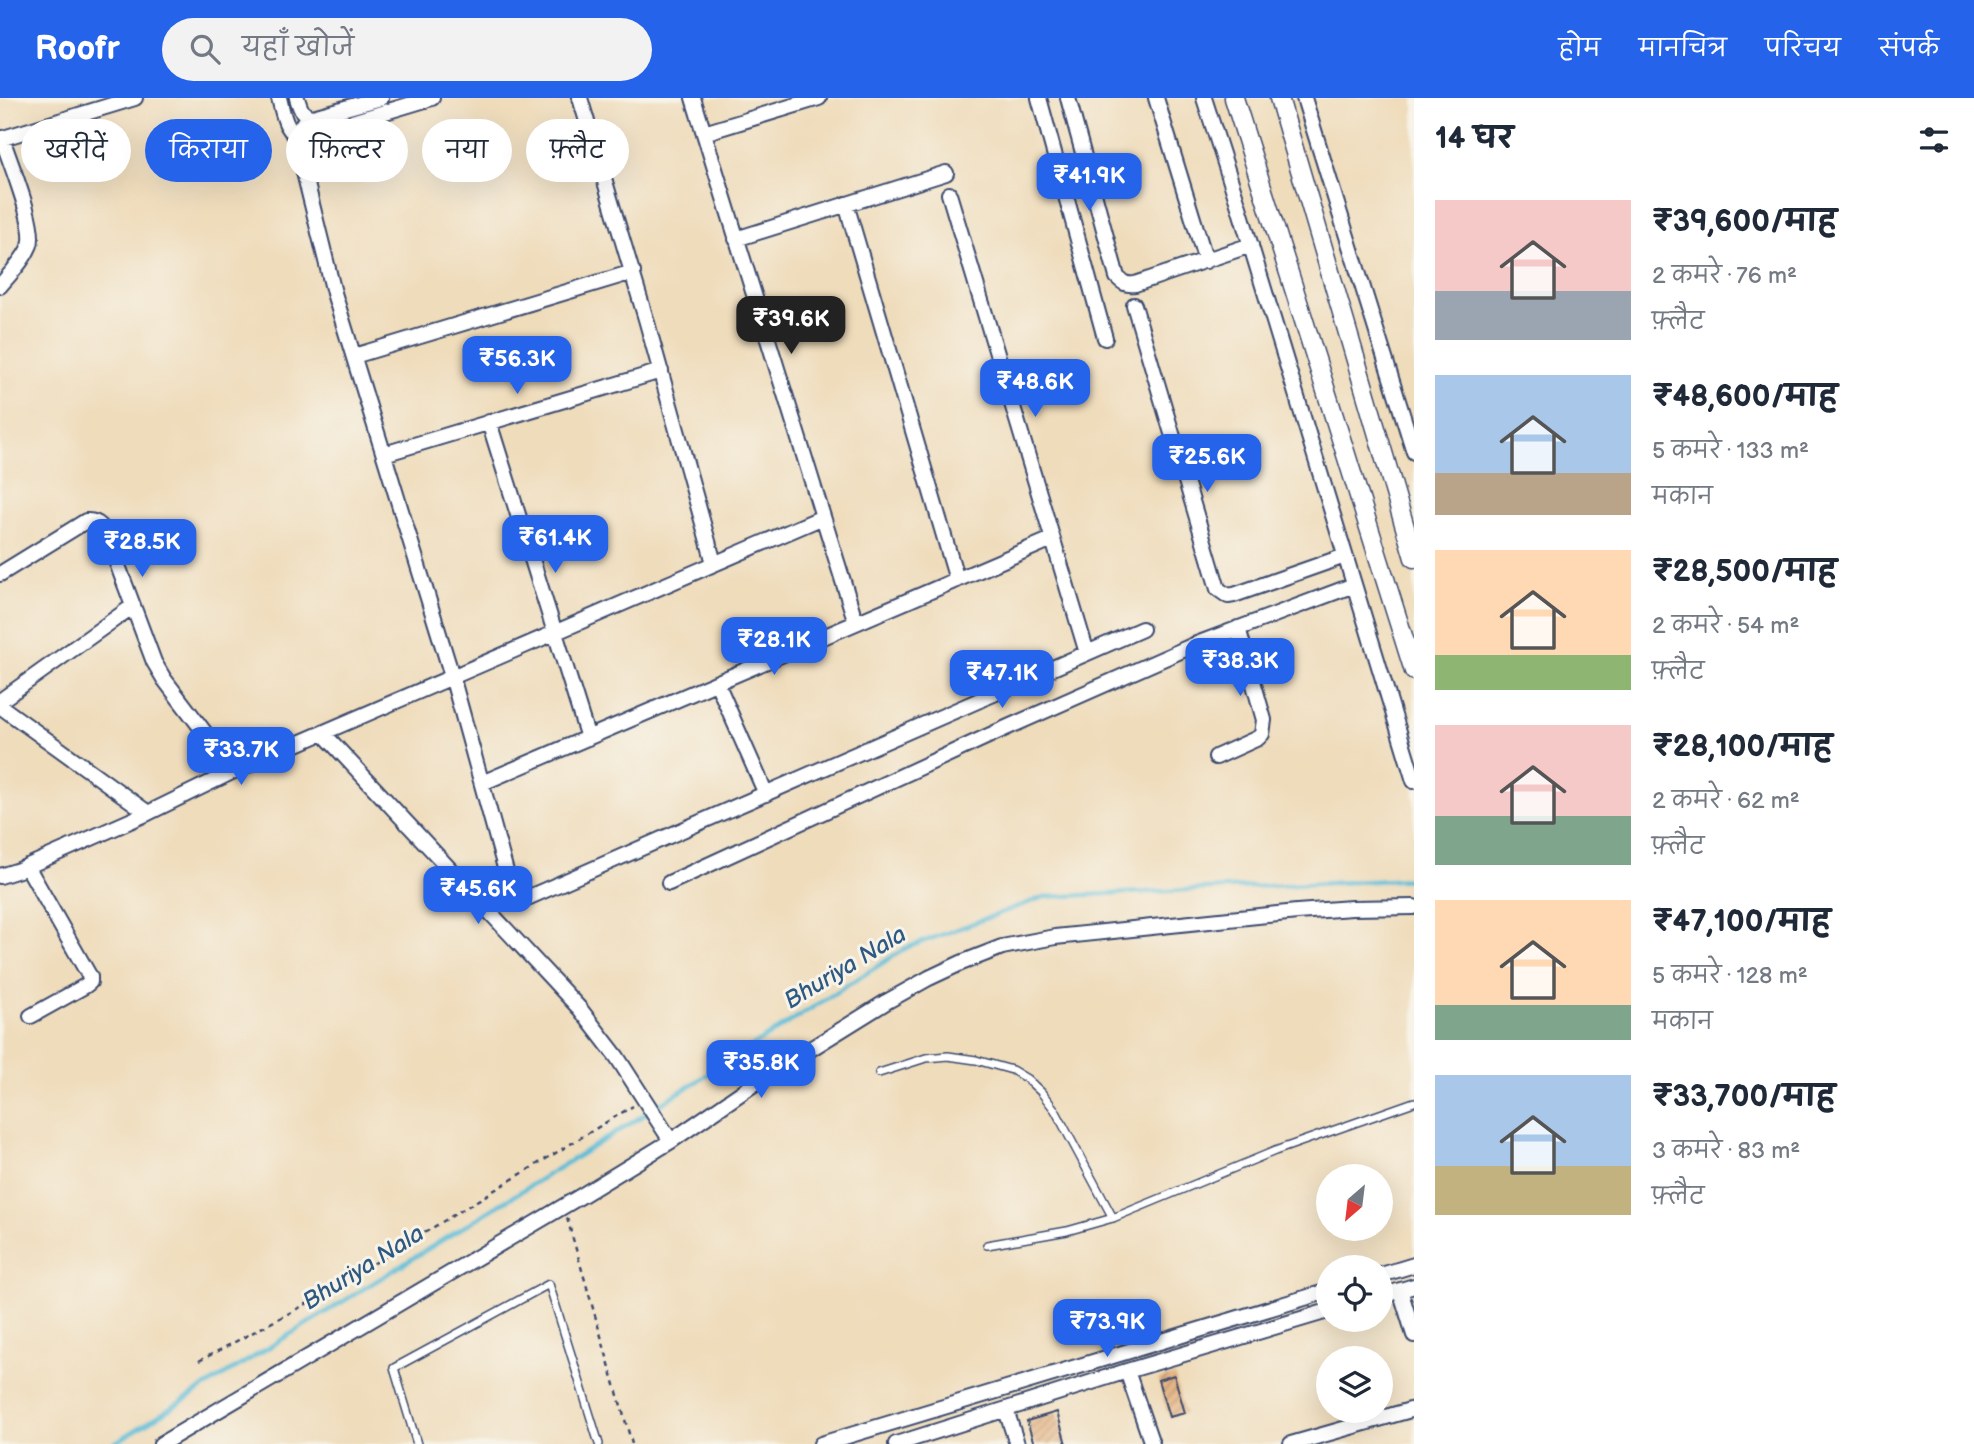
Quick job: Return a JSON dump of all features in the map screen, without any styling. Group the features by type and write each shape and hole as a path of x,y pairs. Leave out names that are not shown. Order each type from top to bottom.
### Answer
{"street":[{"path":"0,286 31,243 30,223 1,139 135,98"},
{"path":"279,98 286,122"},
{"path":"297,98 302,113 307,117 322,116 381,98"},
{"path":"362,119 432,98"},
{"path":"580,98 715,563"},
{"path":"693,98 856,624"},
{"path":"704,133 819,98"},
{"path":"1039,98 1105,338"},
{"path":"1068,98 1117,277 1128,285 1135,284 1251,245"},
{"path":"1156,98 1206,261"},
{"path":"1203,98 1251,245 1414,781"},
{"path":"1234,98 1414,671"},
{"path":"1279,98 1414,558"},
{"path":"1304,98 1414,452"},
{"path":"736,239 946,173"},
{"path":"306,182 334,293 452,676 510,886 518,897 527,898 1142,629"},
{"path":"949,194 1087,653"},
{"path":"846,204 957,580"},
{"path":"354,356 632,272"},
{"path":"1134,305 1217,589 1228,596 1234,595 1345,556"},
{"path":"384,454 661,371"},
{"path":"489,422 588,738"},
{"path":"0,876 148,813 234,771 823,517"},
{"path":"0,574 77,526 91,521 100,524 108,538 149,650 164,679 234,771"},
{"path":"482,783 1052,539"},
{"path":"670,883 1010,726 1194,645 1354,585"},
{"path":"132,606 0,703 148,813"},
{"path":"1216,757 1258,738 1264,727 1238,628"},
{"path":"717,682 766,793"},
{"path":"323,733 579,1009 617,1057 667,1135"},
{"path":"27,866 90,977 90,982 85,986 31,1016"},
{"path":"161,1444 563,1206 667,1135 929,978 1002,947 1055,937 1297,912 1414,907"},
{"path":"1393,1271 1414,1265"},
{"path":"1393,1292 1414,1286"},
{"path":"1399,1290 1414,1335"},
{"path":"821,1444 1316,1295"},
{"path":"900,1443 1316,1315"},
{"path":"1127,1371 1152,1444"},
{"path":"1291,1444 1414,1409"},
{"path":"1006,1410 1017,1444"}],"lane":[{"path":"879,1073 926,1058 948,1056 1012,1070 1027,1079 1055,1110 1113,1218"},
{"path":"987,1245 1067,1231 1113,1218 1275,1151 1414,1102"},
{"path":"417,1444 394,1368 549,1284 599,1444"}],"path":[{"path":"199,1361 312,1301 647,1102"},
{"path":"563,1206 632,1444"}],"building":[{"path":"1174,1375 1185,1413 1169,1417 1158,1380"},
{"path":"1057,1412 1066,1444 1034,1444 1027,1421"}],"waterway":[{"name":"Bhuriya Nala","path":"113,1444 628,1125 906,948 1044,897 1414,879"}]}
